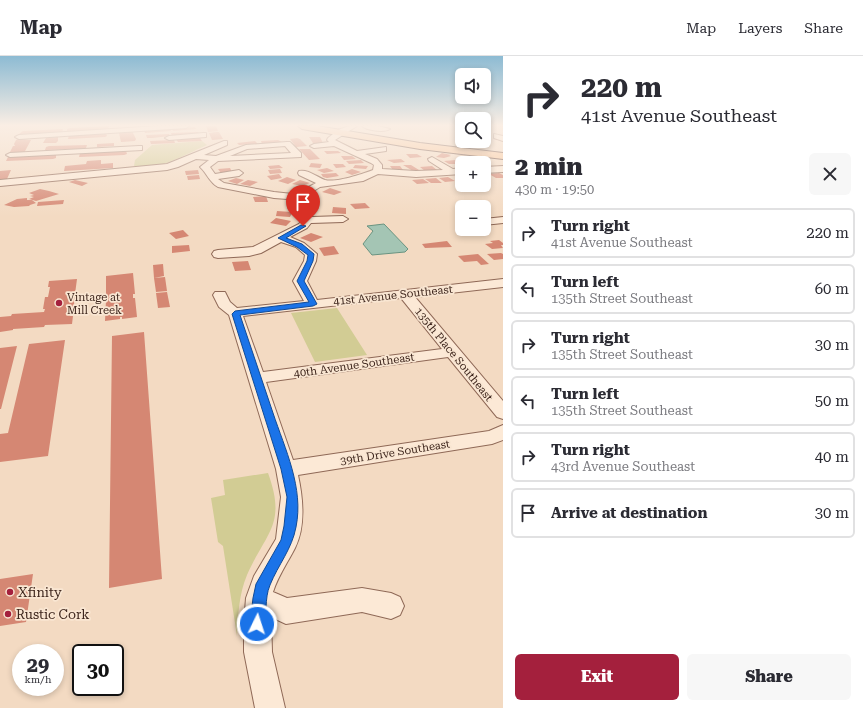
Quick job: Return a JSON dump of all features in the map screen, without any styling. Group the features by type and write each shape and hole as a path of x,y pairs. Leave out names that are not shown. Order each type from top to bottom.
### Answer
{"street":[{"path":"130,171 130,159 132,156"},
{"path":"0,183 167,167 175,165 192,156"},
{"path":"196,156 216,159 269,156"},
{"path":"208,171 216,159 222,156"},
{"path":"364,156 377,163 377,171"},
{"path":"432,159 452,172"},
{"path":"491,169 503,168"},
{"path":"208,171 238,174"},
{"path":"208,171 215,182 221,185 306,198"},
{"path":"218,254 257,250 303,226 307,220 306,198 308,191 317,185 362,178 377,171 416,174 455,172"},
{"path":"302,174 324,183"},
{"path":"307,220 343,219"},
{"path":"491,221 503,220"},
{"path":"281,238 300,245 311,254 310,261 300,281 313,304"},
{"name":"41st Avenue Southeast","path":"235,314 503,283"},
{"name":"135th Place Southeast","path":"405,294 503,413"},
{"path":"220,295 221,302 227,309 235,314 286,469 292,497 290,526 287,541 263,584 259,598 257,624 258,652 270,708"},
{"name":"40th Avenue Southeast","path":"257,378 452,352"},
{"name":"39th Drive Southeast","path":"286,469 492,437 503,432"},
{"path":"259,598 286,611 362,600 391,606"}],"shaded area":[{"path":"139,156 181,156 152,167 134,166 135,160"},
{"path":"384,224 408,249 405,252 372,255 363,244 373,231 367,226"},
{"path":"337,308 367,355 315,362 291,313"},
{"path":"268,473 273,491 275,517 267,538 254,560 244,582 239,605 237,636 223,546 218,542 211,498 225,495 223,480"}],"building":[{"path":"56,156 56,158 6,161 8,157"},
{"path":"306,156 317,156 320,159 309,160"},
{"path":"341,156 353,156 356,159 344,160"},
{"path":"408,156 422,157 410,158"},
{"path":"437,156 450,156 444,158"},
{"path":"401,159 405,162 394,163 387,160"},
{"path":"101,160 101,164 113,163 113,168 64,171 65,166 86,164 87,161"},
{"path":"361,160 364,163 349,164 346,161"},
{"path":"455,160 455,164 449,164 444,161"},
{"path":"311,163 322,164 320,168 309,167"},
{"path":"333,164 343,164 346,167 336,168"},
{"path":"279,165 283,168 270,169 268,166"},
{"path":"355,165 368,166 366,169 353,168"},
{"path":"403,165 411,165 419,170 413,171"},
{"path":"390,166 400,166 403,170 393,170"},
{"path":"432,166 437,170 425,171 420,167"},
{"path":"230,168 232,172 221,173 218,169"},
{"path":"327,168 334,171 324,173 317,170"},
{"path":"280,169 282,173 270,174 268,170"},
{"path":"352,169 361,172 352,175 345,172"},
{"path":"11,170 7,179 0,179 0,171"},
{"path":"198,170 199,174 186,175 185,171"},
{"path":"336,173 339,176 327,178 323,177 321,174"},
{"path":"499,173 503,175 503,178 496,178 491,174"},
{"path":"279,174 282,178 271,180 267,176"},
{"path":"199,175 200,179 188,180 187,176"},
{"path":"287,177 296,180 288,184 278,181"},
{"path":"448,177 455,181 445,182 439,178"},
{"path":"236,178 244,180 237,184 228,181"},
{"path":"436,178 442,183 431,183 425,179"},
{"path":"423,179 429,183 417,184 412,180"},
{"path":"75,180 88,183 82,186 69,182"},
{"path":"248,180 258,182 250,186 240,184"},
{"path":"300,180 310,183 302,186 292,184"},
{"path":"330,188 342,192 334,195 322,192"},
{"path":"40,189 59,194 36,201 29,199 34,197 30,196 34,195 29,193"},
{"path":"266,196 268,202 255,202 253,197"},
{"path":"27,198 27,200 32,200 36,203 29,206 14,207 4,205 17,199"},
{"path":"64,200 63,204 37,206 38,202"},
{"path":"365,203 370,208 355,209 350,204"},
{"path":"333,207 346,208 346,214 332,213"},
{"path":"277,211 292,212 290,217 276,216"},
{"path":"276,218 291,221 286,226 270,223"},
{"path":"183,230 189,236 176,239 169,233"},
{"path":"311,233 323,237 311,242 300,238"},
{"path":"499,240 503,243 503,245 501,245 503,248 492,249 485,244 493,243 490,241"},
{"path":"447,241 452,247 425,248 422,244"},
{"path":"189,245 190,251 172,253 172,246"},
{"path":"334,246 339,254 324,256 319,248"},
{"path":"478,254 489,264 481,265 477,261 464,262 458,256"},
{"path":"487,254 503,254 503,259 494,260"},
{"path":"248,261 251,270 235,271 232,262"},
{"path":"163,264 164,276 154,278 153,265"},
{"name":"Vintage at Mill Creek","path":"133,273 135,294 133,294 133,298 135,298 137,317 122,319 122,317 120,317 120,319 105,321 106,300 108,300 108,296 106,296 106,276"},
{"path":"165,277 167,291 156,292 154,278"},
{"name":"Vintage at Mill Creek","path":"77,279 75,294 73,294 73,296 75,296 73,313 71,313 70,316 73,316 72,324 45,325 44,327 13,329 0,332 0,317 11,316 12,314 44,312 45,297 48,297 50,287 48,287 49,281"},
{"path":"167,292 170,307 158,308 156,293"},
{"path":"144,332 162,579 109,588 112,336"},
{"path":"65,340 48,456 0,462 0,434 8,433 29,344"},
{"path":"17,346 1,409 0,409 0,348"},
{"path":"33,574 26,622 0,626 0,579"}],"place":[{"name":"Vintage at Mill Creek","path":"59,303"},
{"name":"Xfinity","path":"10,592"},
{"name":"Rustic Cork","path":"8,614"}],"route":[{"path":"257,624 259,598 263,584 270,568 287,541 292,510 292,497 286,469 235,314 245,311 313,304 300,281 310,261 311,254 300,245 281,238 303,226"}]}
